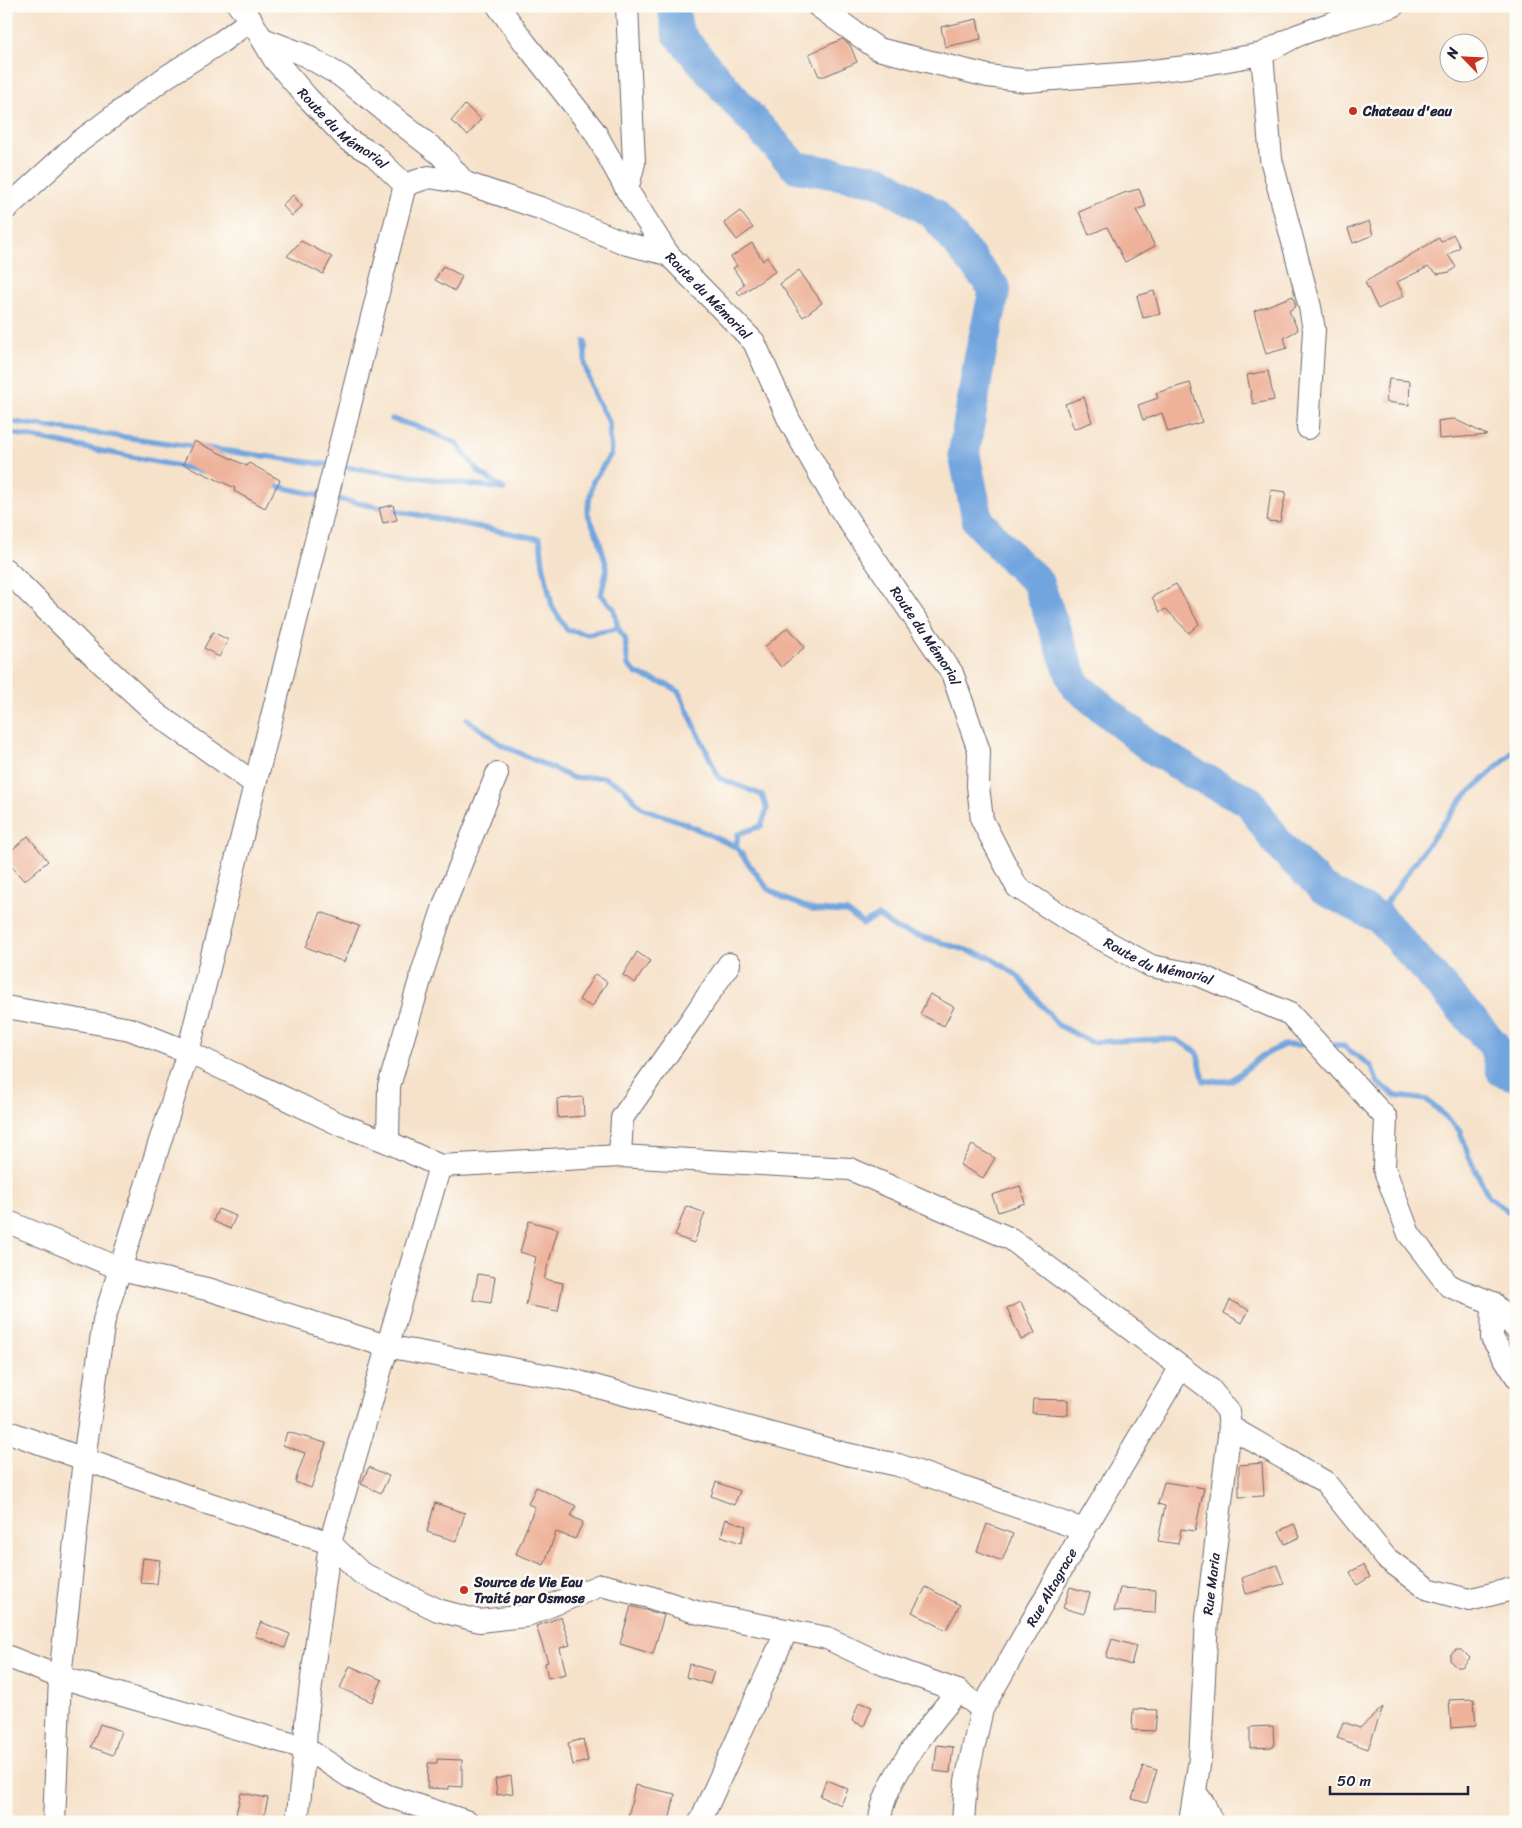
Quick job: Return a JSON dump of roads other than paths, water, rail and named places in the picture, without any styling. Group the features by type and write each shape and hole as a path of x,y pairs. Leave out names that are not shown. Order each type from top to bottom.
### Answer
{"street":[{"path":"498,6 595,132 627,190 668,254"},
{"path":"627,6 634,163 627,190"},
{"path":"818,6 878,49 988,76 1026,81 1135,73 1194,66 1262,54 1296,36 1312,30 1337,21 1393,6"},
{"path":"6,209 79,142 166,77 251,22 341,76 440,154 466,184"},
{"name":"Route du Mémorial","path":"251,22 274,59 306,96 348,140 374,155 405,185 429,177 466,184 543,209 628,244 668,254 754,342 789,420 837,504 952,673 979,751 978,786 982,820 1017,887 1076,925 1151,966 1199,975 1290,1014 1386,1118 1384,1168 1409,1234 1450,1286 1493,1303 1516,1329"},
{"path":"1262,54 1271,159 1310,307 1314,330 1308,428"},
{"path":"54,1822 60,1677 84,1459 104,1320 188,1052 405,185"},
{"path":"6,570 86,649 158,715 254,783"},
{"path":"388,1142 389,1086 423,970 445,904 497,774"},
{"path":"620,1156 622,1118 692,1020 728,964"},
{"path":"6,1007 130,1029 188,1052 339,1124 388,1142 440,1166 330,1543 306,1724 297,1822"},
{"name":"Rue Maria","path":"440,1166 620,1156 850,1169 1011,1239 1210,1389 1228,1411 1230,1427 1207,1618 1200,1759 1190,1822"},
{"path":"6,1221 121,1269 211,1290 386,1346 572,1380 846,1454 898,1465 1084,1530"},
{"path":"1493,1303 1492,1338 1516,1376"},
{"name":"Rue Altagrace","path":"963,1822 966,1781 982,1709 1084,1530 1181,1367"},
{"path":"1230,1427 1325,1482 1386,1558 1428,1589 1469,1600 1516,1588"},
{"path":"6,1431 198,1500 330,1543 361,1573 438,1610 479,1621 525,1616 601,1585 646,1596 699,1613 827,1638 877,1662 958,1691 982,1709"},
{"path":"700,1822 787,1630"},
{"path":"6,1656 60,1677 305,1748 350,1777 388,1796 468,1822"},
{"path":"880,1822 880,1814 889,1789 920,1737 958,1691"},
{"path":"1195,1792 1204,1804 1212,1822"}],"waterway":[{"path":"673,6 678,34 796,167 880,181 934,214 995,289 980,357 964,453 978,521 1017,563 1037,581 1075,685 1149,746 1192,773 1249,801 1278,844 1323,889 1380,918 1494,1045 1502,1071 1516,1075"},
{"path":"585,341 585,365 594,395 609,422 611,454 593,481 587,512 599,539 607,568 601,595 614,609 618,628"},
{"path":"339,466 504,489 479,472 456,443 425,429 392,419"},
{"path":"6,421 330,465"},
{"path":"6,432 203,471"},
{"path":"271,485 323,496"},
{"path":"332,498 540,539 552,606 567,630 587,634 618,628 625,639 628,665 637,674 670,686 679,692 719,778 762,795 767,809 761,826 738,834 736,847 767,888 785,899 814,910 847,912 863,924 878,916 896,929 989,957 1017,975 1058,1025 1091,1042 1177,1040 1197,1052 1204,1081 1231,1081 1262,1056 1284,1045 1309,1045"},
{"path":"467,719 502,745 573,778 603,777 622,786 642,808 684,823 736,847"},
{"path":"1380,918 1386,903 1463,798 1511,754 1516,746"},
{"path":"1328,1045 1342,1045 1371,1066 1378,1083 1396,1096 1427,1100 1460,1131 1469,1157 1489,1197 1512,1214 1516,1240"}],"place":[{"name":"Chateau d'eau","path":"1353,111"},
{"name":"Source de Vie Eau Traité par Osmose","path":"464,1590"}]}
